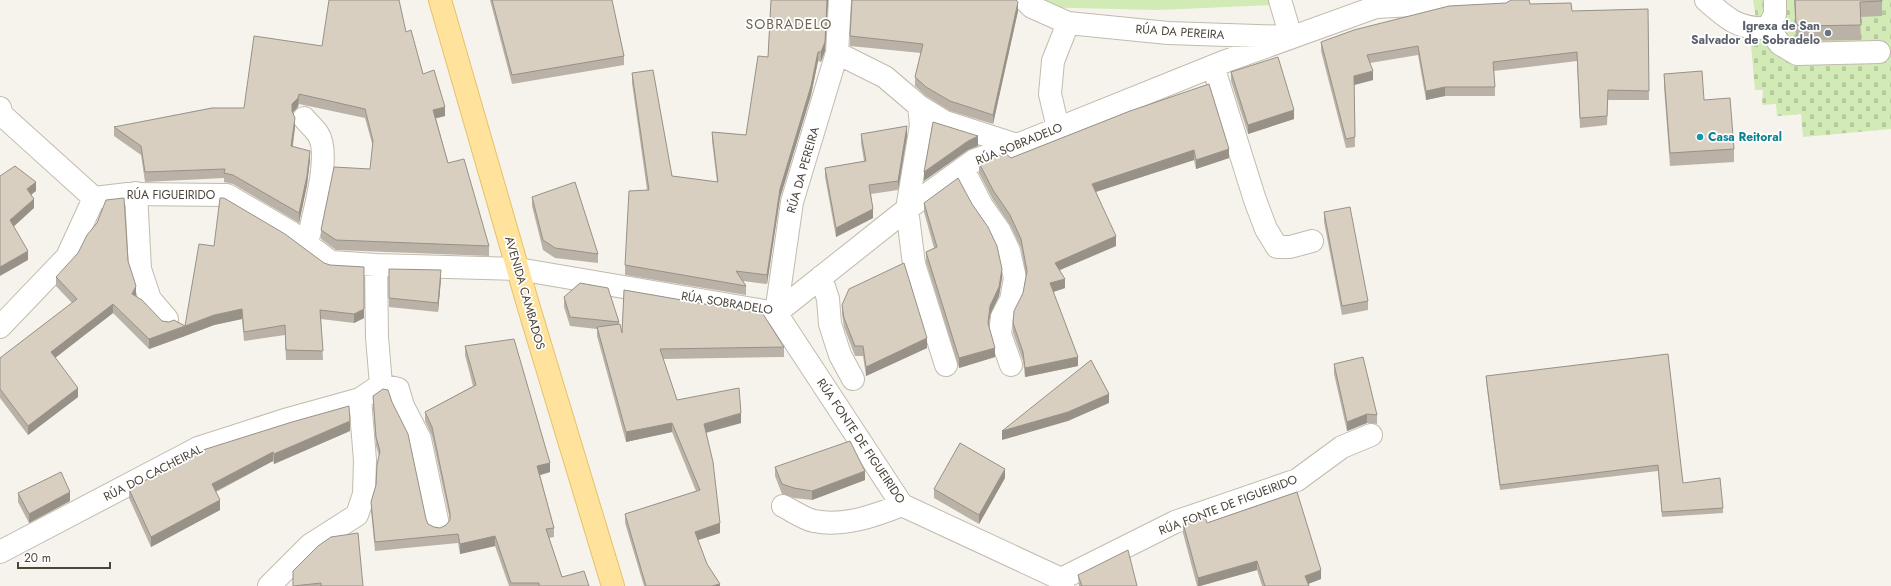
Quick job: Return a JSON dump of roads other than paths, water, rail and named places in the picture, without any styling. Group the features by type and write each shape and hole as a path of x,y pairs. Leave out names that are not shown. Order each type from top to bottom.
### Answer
{"main road":[{"name":"AVENIDA CAMBADOS","path":"440,0 518,270 613,586"}],"street":[{"name":"RÚA DA PEREIRA","path":"776,313 792,202 837,53 840,0"},
{"name":"RÚA DA PEREIRA","path":"1025,0 1032,7 1068,23 1168,33 1291,38"},
{"path":"1280,0 1291,38"},
{"name":"RÚA SOBRADELO","path":"518,270 776,313 907,209 975,160 1017,145 1213,66 1376,7 1505,0"},
{"path":"1706,0 1725,17 1737,24 1753,29 1768,28"},
{"path":"1768,28 1775,14 1775,0"},
{"path":"1058,128 1050,94 1053,61 1068,23"},
{"path":"1768,28 1780,44 1797,54 1879,52"},
{"path":"837,53 885,77 919,106 945,122 1017,145"},
{"path":"1213,66 1254,200 1266,229 1277,247 1290,248 1312,241"},
{"path":"919,106 921,126 907,209 914,264 946,365"},
{"path":"0,108 2,115 94,198 67,258 0,327"},
{"path":"304,118 319,135 324,153 320,184 307,244"},
{"path":"963,169 982,206 999,230 1009,251 1015,278 1011,300 1002,317 1000,334 1011,365"},
{"name":"RÚA FIGUEIRIDO","path":"94,198 136,193 227,195 292,233 331,262 518,270"},
{"path":"136,193 140,268 150,299 167,319"},
{"path":"376,265 377,336 381,385 398,388 403,406 420,438 438,525"},
{"path":"822,277 828,299 830,324 840,355 853,379"},
{"name":"RÚA FONTE DE FIGUEIRIDO","path":"776,313 902,506 1062,582 1175,522 1298,480 1342,447 1371,435"},
{"name":"RÚA DO CACHEIRAL","path":"0,552 198,448 288,419 360,399 381,385"},
{"path":"269,586 310,545 358,515 364,494 365,460 360,399"},
{"path":"784,506 813,521 838,523 876,515 902,506"}],"place":[{"name":"Igrexa de San Salvador de Sobradelo","path":"1828,33"},
{"name":"Casa Reitoral","path":"1700,137"}],"district":[{"name":"SOBRADELO","path":"789,24"}]}
